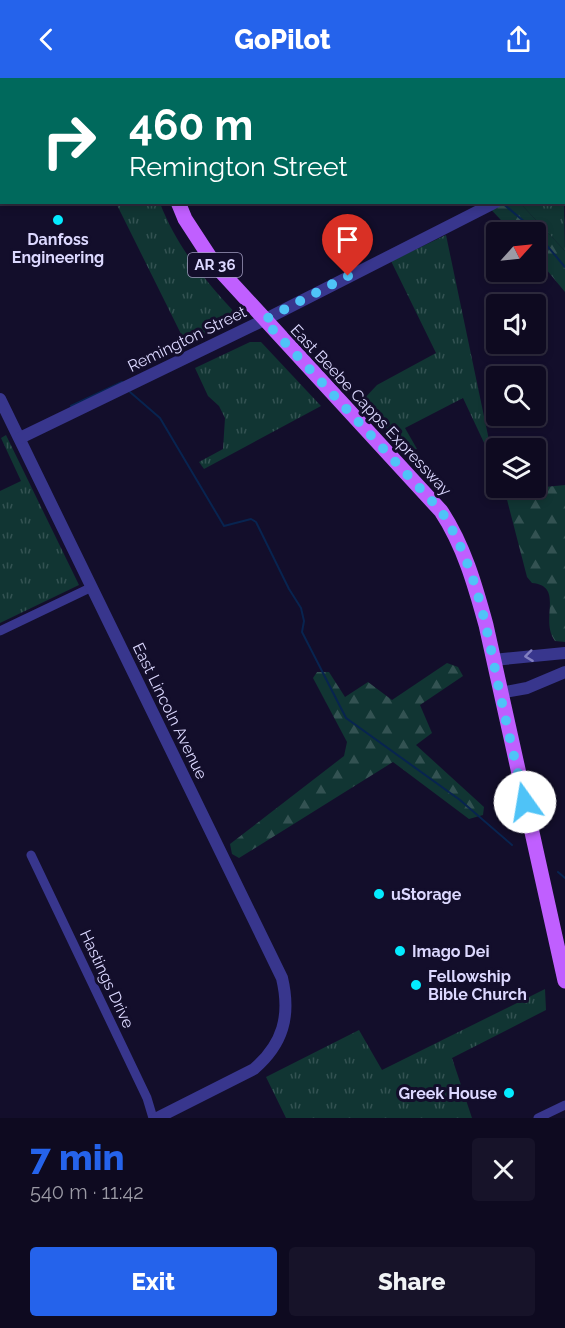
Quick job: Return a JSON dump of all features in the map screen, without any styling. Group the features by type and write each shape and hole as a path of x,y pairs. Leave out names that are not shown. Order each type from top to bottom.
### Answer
{"main road":[{"name":"East Beebe Capps Expressway","path":"179,204 185,219 215,265 441,511 453,529 472,576 493,660 565,981"}],"street":[{"name":"Remington Street","path":"20,438 264,320 490,206"},
{"name":"East Lincoln Avenue","path":"0,399 282,978 287,998 285,1022 279,1042 267,1058 254,1069 157,1118"},
{"path":"0,632 92,587"},
{"path":"493,660 565,653"},
{"path":"500,693 527,688 565,672"},
{"name":"Hastings Drive","path":"31,855 147,1098 153,1118"},
{"path":"538,1118 565,1105"}],"green space":[{"path":"116,204 160,204 184,250 216,292 240,318 186,344"},
{"path":"486,204 521,204 538,222 503,222"},
{"path":"521,204 564,204 565,251 546,231 546,222 538,222"},
{"path":"546,231 565,251 565,292 546,269"},
{"path":"446,235 489,438 486,438 486,447 463,398 405,428 417,449 407,451 362,401 377,385 436,353 391,261"},
{"path":"250,342 261,342 321,406 204,469 199,462 223,449 225,418 219,406 208,396 195,368"},
{"path":"6,435 79,585 0,623 0,491 21,481 1,438"},
{"path":"565,485 565,642 555,641 551,633 550,597 547,590 542,585 532,583 527,577 507,498 546,498 546,487"},
{"path":"447,663 458,667 463,676 420,705 432,733 416,745 484,807 483,815 469,819 393,762 239,858 232,854 230,844 344,756 347,742 313,678 317,672 329,672 345,697 368,682 392,700"},
{"path":"545,989 546,1010 452,1058 472,1118 286,1118 266,1077 359,1030 382,1070"}],"waterway":[{"path":"503,204 533,229 565,267"},
{"path":"71,406 122,382"},
{"path":"130,392 160,418 224,526 251,519 256,522 289,589 301,608 304,621 302,632 346,718 460,800 512,845"},
{"path":"558,872 565,878"}],"place":[{"name":"Danfoss Engineering","path":"58,220"},
{"name":"uStorage","path":"379,894"},
{"name":"Imago Dei","path":"400,951"},
{"name":"Fellowship Bible Church","path":"416,985"},
{"name":"Greek House","path":"509,1093"}],"route":[{"path":"348,276 264,320 441,511 453,529 472,576 486,625 525,802"}]}
